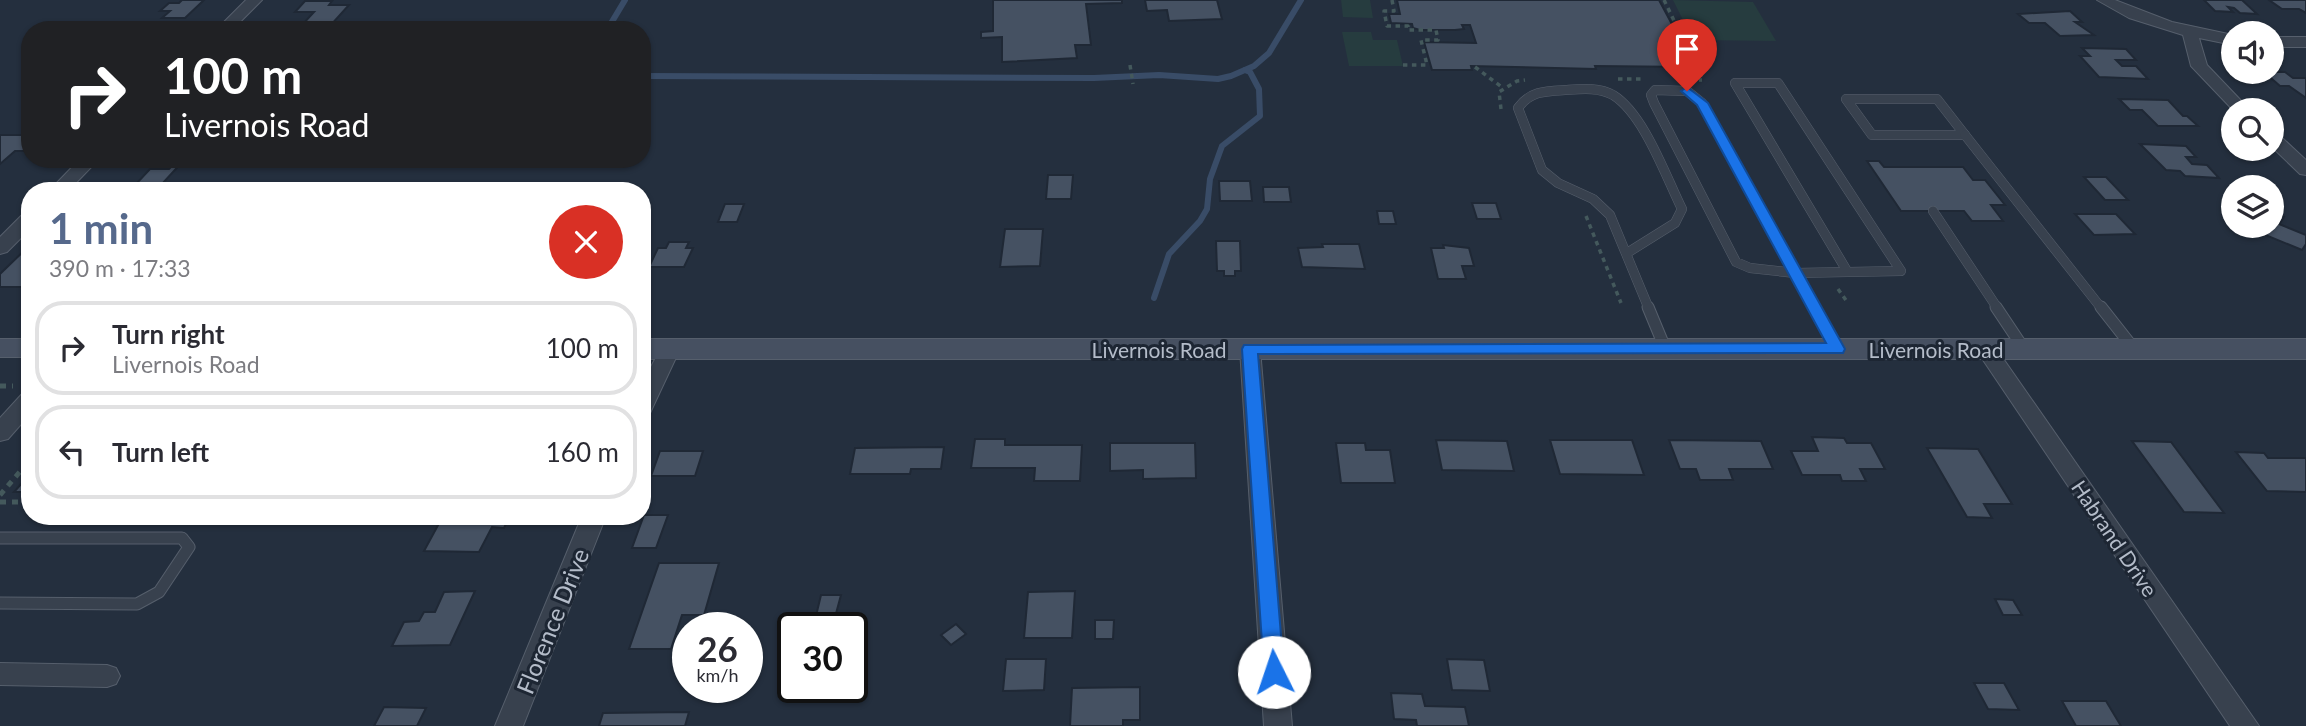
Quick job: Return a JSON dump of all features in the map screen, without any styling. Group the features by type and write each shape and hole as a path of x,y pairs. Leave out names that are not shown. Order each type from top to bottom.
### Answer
{"main road":[{"path":"0,348 21,348"},
{"name":"Livernois Road","path":"651,349 2306,349"}],"street":[{"path":"233,21 255,0"},
{"path":"2104,0 2143,19 2221,38"},
{"path":"2190,32 2199,66 2229,98"},
{"path":"2284,42 2306,42"},
{"path":"2284,149 2306,170"},
{"path":"67,182 81,168"},
{"path":"0,248 21,227"},
{"path":"651,388 670,349"},
{"path":"1250,349 1278,726"},
{"name":"Habrand Drive","path":"1986,349 2245,726"},
{"path":"0,433 21,409"},
{"name":"Florence Drive","path":"509,726 590,525"},
{"path":"0,674 107,676"}],"lane":[{"path":"1837,349 1796,272 1702,103 1687,91 1655,90 1651,95 1654,103 1736,262 1760,272 1796,272 1847,271 1901,271 1779,83 1735,83 1847,271"},
{"path":"1627,253 1675,223 1682,209 1628,105 1611,93 1590,89 1538,91 1525,97 1518,108 1542,170 1558,183 1593,199 1610,215 1665,348"},
{"path":"1966,135 1872,135 1846,99 1937,99 1966,135 2134,349"},
{"path":"1933,211 2024,349"},
{"path":"0,538 182,538 189,547 159,592 136,604 0,603"}],"path":[{"path":"1392,0 1394,11 1384,11 1387,26 1408,26 1409,30 1436,30 1438,40 1421,40 1427,65 1403,65"},
{"path":"1664,0 1703,80 1690,80"},
{"path":"1130,65 1133,84"},
{"path":"1475,67 1503,89"},
{"path":"1608,79 1649,79"},
{"path":"1503,115 1499,93 1517,81 1528,80"},
{"path":"1585,213 1621,303"},
{"path":"1832,280 1848,303"},
{"path":"0,495 21,470"},
{"path":"0,502 21,502"}],"green space":[{"path":"1341,0 1370,0 1373,18 1343,17"},
{"path":"1673,0 1753,2 1776,41 1693,40"},
{"path":"1342,32 1371,32 1373,40 1397,40 1403,66 1349,66"}],"building":[{"path":"182,0 204,0 185,18 162,18 170,11 160,11 169,3 179,3"},
{"path":"993,0 1122,0 1122,3 1086,4 1091,45 1075,45 1077,58 1002,62 1002,37 981,38 981,32 993,31"},
{"path":"1145,0 1217,0 1222,19 1169,21 1167,10 1147,11"},
{"path":"1397,0 1659,0 1674,28 1669,28 1682,44 1678,44 1685,47 1687,51 1683,51 1692,67 1595,66 1596,69 1471,66 1472,70 1432,70 1424,42 1476,43 1470,25 1462,25 1464,29 1455,30 1420,30 1413,28 1412,24 1391,23 1389,14 1400,14"},
{"path":"2204,0 2242,0 2257,14 2240,13 2228,7 2233,12 2215,11"},
{"path":"2269,0 2306,0 2306,13 2299,9 2282,9"},
{"path":"305,1 332,1 329,5 349,5 335,21 306,21 314,12 295,12"},
{"path":"2070,11 2082,22 2075,22 2094,35 2060,36 2045,23 2029,23 2018,14"},
{"path":"2082,48 2126,49 2136,60 2116,60 2122,66 2136,66 2148,79 2099,77 2080,56 2090,56"},
{"path":"2284,72 2293,78 2306,78 2306,98 2289,86 2278,84 2284,84"},
{"path":"2119,99 2168,100 2183,116 2187,116 2198,126 2158,126 2142,110 2130,110"},
{"path":"0,135 21,135 21,151 15,151 0,164"},
{"path":"2140,144 2186,146 2196,157 2186,157 2192,164 2207,165 2219,178 2185,176 2180,171 2166,170"},
{"path":"1867,161 1879,161 1884,167 1963,167 1973,180 1985,180 2005,205 1991,205 2003,221 1972,221 1964,211 1901,211"},
{"path":"177,168 164,182 138,182 150,169"},
{"path":"1048,175 1073,175 1071,199 1046,199"},
{"path":"2084,177 2106,177 2128,200 2105,200"},
{"path":"1219,181 1250,181 1252,201 1220,201"},
{"path":"1263,187 1289,187 1291,202 1264,202"},
{"path":"1472,203 1496,203 1501,219 1477,219"},
{"path":"725,204 744,204 737,222 718,222"},
{"path":"1377,211 1393,211 1396,224 1379,224"},
{"path":"2075,214 2116,214 2135,234 2094,235"},
{"path":"2284,226 2306,235 2306,244 2302,250 2273,238 2284,238"},
{"path":"1005,229 1043,229 1040,266 1000,267"},
{"path":"1216,241 1240,241 1241,271 1235,271 1235,276 1224,276 1224,271 1217,271"},
{"path":"669,242 689,242 686,248 693,248 684,267 651,267 658,248 666,248"},
{"path":"1322,244 1359,244 1365,269 1302,267 1298,248 1323,247"},
{"path":"1443,245 1469,248 1474,266 1462,266 1466,279 1438,279 1431,248 1444,248"},
{"path":"21,254 21,287 0,287 0,274"},
{"path":"1812,437 1844,438 1847,443 1871,443 1885,469 1860,469 1866,481 1842,481 1840,475 1802,475 1791,451 1818,451"},
{"path":"975,439 1005,439 1005,445 1082,445 1080,481 1034,481 1035,468 971,468"},
{"path":"1436,440 1507,441 1514,471 1442,470"},
{"path":"1550,440 1632,440 1644,475 1560,474"},
{"path":"1669,440 1761,441 1773,469 1729,469 1733,480 1700,480 1696,469 1680,469"},
{"path":"2132,441 2171,442 2224,513 2184,512"},
{"path":"1110,443 1195,443 1196,478 1143,479 1143,470 1110,471"},
{"path":"1336,443 1365,443 1366,450 1390,450 1395,483 1341,483"},
{"path":"944,447 941,469 911,469 910,474 850,474 855,448"},
{"path":"1927,448 1978,449 2012,504 1984,504 1992,518 1967,517"},
{"path":"660,451 703,451 695,476 651,476"},
{"path":"2236,452 2264,453 2268,458 2306,458 2306,492 2267,491"},
{"path":"651,515 668,515 656,548 632,548 640,525 651,525"},
{"path":"438,525 506,525 504,528 492,527 479,552 424,551"},
{"path":"659,563 719,563 705,612 672,612 671,649 629,649"},
{"path":"475,591 450,645 392,646 404,622 419,621 424,612 435,612 444,592"},
{"path":"1075,591 1072,638 1024,638 1028,592"},
{"path":"821,595 841,595 836,612 817,612"},
{"path":"1995,599 2013,600 2022,615 2003,615"},
{"path":"1095,620 1114,620 1113,639 1095,639"},
{"path":"956,624 966,634 951,645 941,635"},
{"path":"1006,659 1046,659 1044,690 1003,691"},
{"path":"1447,659 1484,660 1490,691 1452,690"},
{"path":"1974,683 2004,683 2019,710 1988,709"},
{"path":"1140,687 1140,720 1123,720 1123,726 1070,726 1072,688"},
{"path":"1391,693 1422,694 1425,706 1465,707 1469,726 1417,726 1416,720 1394,719"},
{"path":"2062,701 2106,701 2121,726 2076,726"},
{"path":"384,707 426,708 417,726 374,726"},
{"path":"689,712 685,726 599,726 603,713"}],"waterway":[{"path":"612,21 625,0"},
{"path":"651,76 1094,78 1159,75 1218,79 1254,66 1269,53 1301,0"},
{"path":"1154,298 1169,254 1200,221 1207,209 1210,179 1222,146 1260,116 1259,89 1250,72 1245,70"}],"route":[{"path":"1274,672 1250,349 1837,349 1702,103 1696,95 1687,91"}]}
